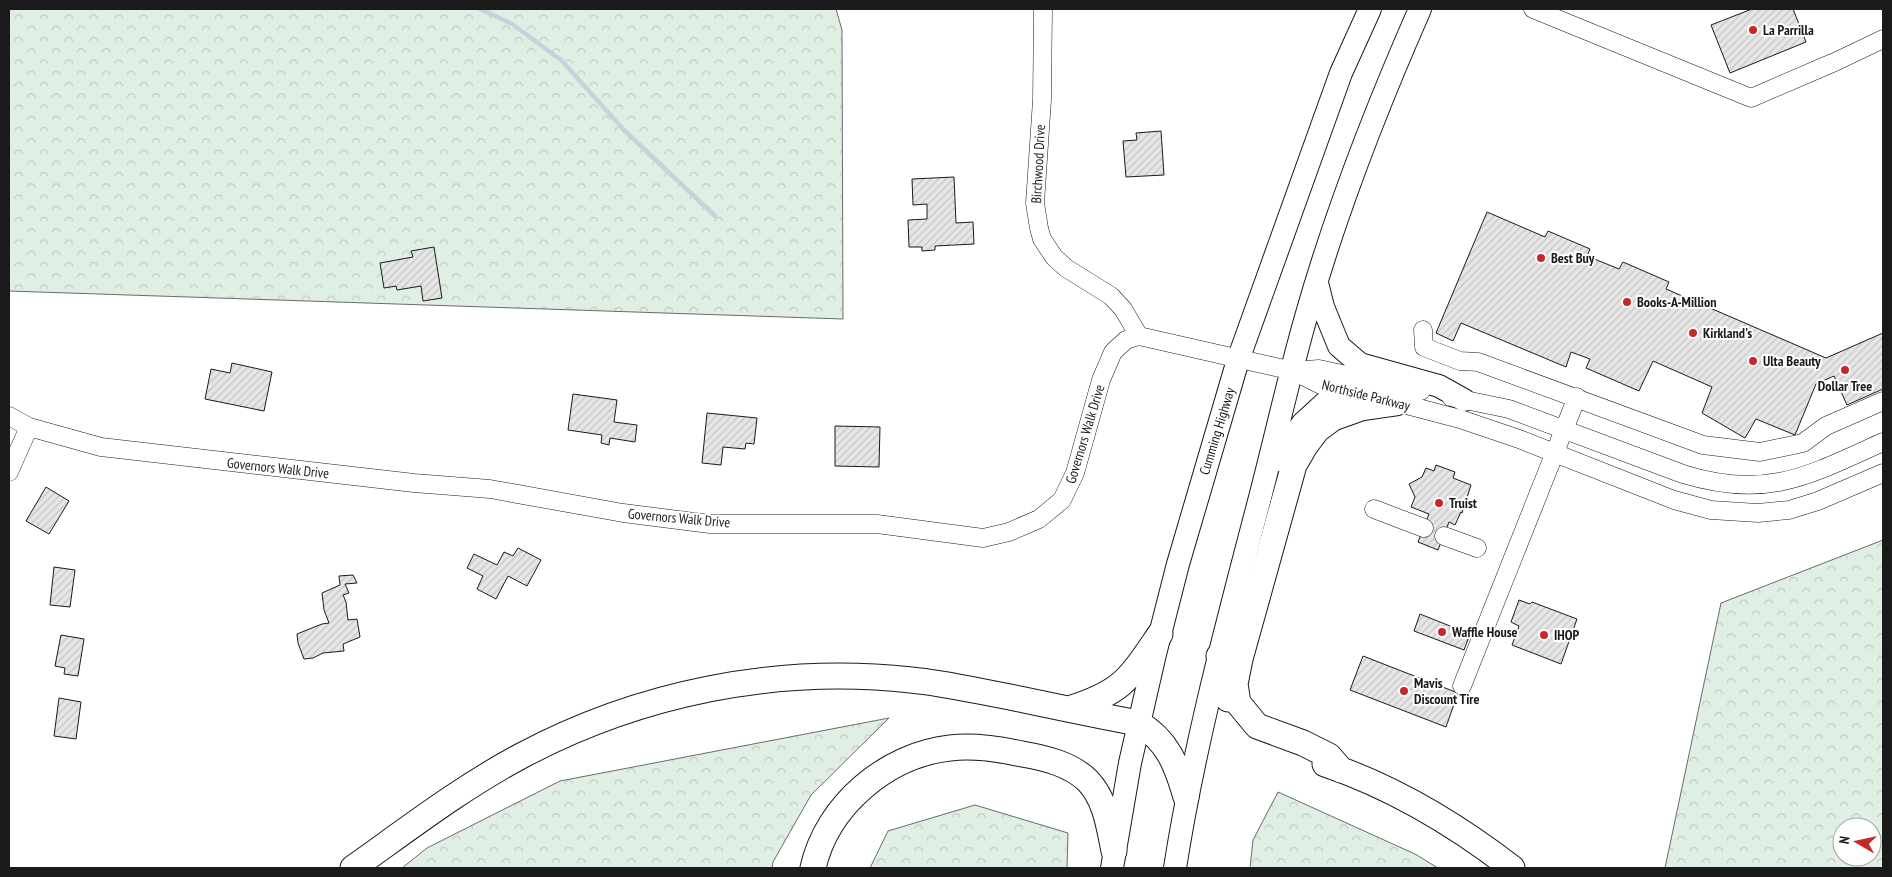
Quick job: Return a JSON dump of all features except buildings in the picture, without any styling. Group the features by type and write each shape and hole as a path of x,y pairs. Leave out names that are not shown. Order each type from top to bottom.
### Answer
{"highway":[{"path":"1341,770 1329,756 1303,743 1257,726 1238,703 1235,684 1242,649 1294,465 1316,430 1333,418 1361,408 1396,403"},
{"path":"1069,709 1103,697 1127,680 1160,634"},
{"path":"1219,656 1230,706 1244,727 1260,738 1282,749 1341,770 1415,803 1468,836 1512,868"},
{"path":"353,868 444,804 520,757 598,720 676,696 746,682 791,678 836,676 912,680 947,685 1138,723 1154,734 1168,751 1179,773 1186,798"},
{"path":"813,868 822,842 834,819 851,798 870,780 894,765 923,753 951,748 977,747 1001,749 1058,763 1073,770 1088,781 1099,796 1107,814 1113,860"}],"main road":[{"name":"Cumming Highway","path":"1113,860 1138,723 1160,634 1178,564 1238,360 1341,73 1370,9"},
{"path":"1175,868 1186,798 1202,724 1317,283 1349,184 1420,9"},
{"path":"1397,62 1429,9"},
{"path":"1317,283 1322,307 1339,346 1360,364 1439,386 1464,400"},
{"path":"1269,464 1278,459 1302,423 1327,401 1348,391"}],"street":[{"name":"Birchwood Drive","path":"1042,9 1042,100 1035,203 1037,222 1042,239 1054,257 1066,268 1111,296 1123,309 1139,336"},
{"path":"1533,9 1751,98 1883,39"},
{"path":"1423,330 1424,347 1460,361 1478,362 1703,446 1760,452 1803,443 1826,426 1883,401"},
{"path":"1139,336 1293,371"},
{"name":"Governors Walk Drive","path":"9,416 28,428 101,447 405,482 490,489 624,513 710,524 877,524 983,538 1010,532 1039,519 1062,500 1074,473 1101,380 1113,352 1126,340 1139,336"},
{"name":"Northside Parkway","path":"1293,371 1319,369 1509,409 1690,476 1717,483 1742,486 1778,483 1797,479 1883,442"},
{"name":"Northside Parkway","path":"1293,371 1321,385 1460,419 1555,452 1674,500 1711,510 1735,513 1774,511 1805,506 1883,473"},
{"path":"1462,686 1577,398"},
{"path":"9,472 28,428"},
{"path":"1374,509 1424,528"},
{"path":"1444,536 1477,548"}],"green space":[{"path":"9,9 836,9 842,30 843,319 9,291"},
{"path":"1883,540 1883,868 1665,868 1721,603"},
{"path":"889,718 811,795 773,862 772,868 402,868 427,848 560,781"},
{"path":"1278,792 1415,854 1438,868 1250,868 1253,840"},
{"path":"975,805 1068,833 1067,868 870,868 888,831"}],"waterway":[{"path":"480,9 512,24 561,60 624,130 715,216"}],"place":[{"name":"La Parrilla","path":"1753,30"},
{"name":"Best Buy","path":"1541,258"},
{"name":"Books-A-Million","path":"1627,302"},
{"name":"Kirkland's","path":"1693,333"},
{"name":"Ulta Beauty","path":"1753,361"},
{"name":"Dollar Tree","path":"1845,370"},
{"name":"Truist","path":"1439,503"},
{"name":"Waffle House","path":"1442,632"},
{"name":"IHOP","path":"1544,635"},
{"name":"Mavis Discount Tire","path":"1404,691"}]}
